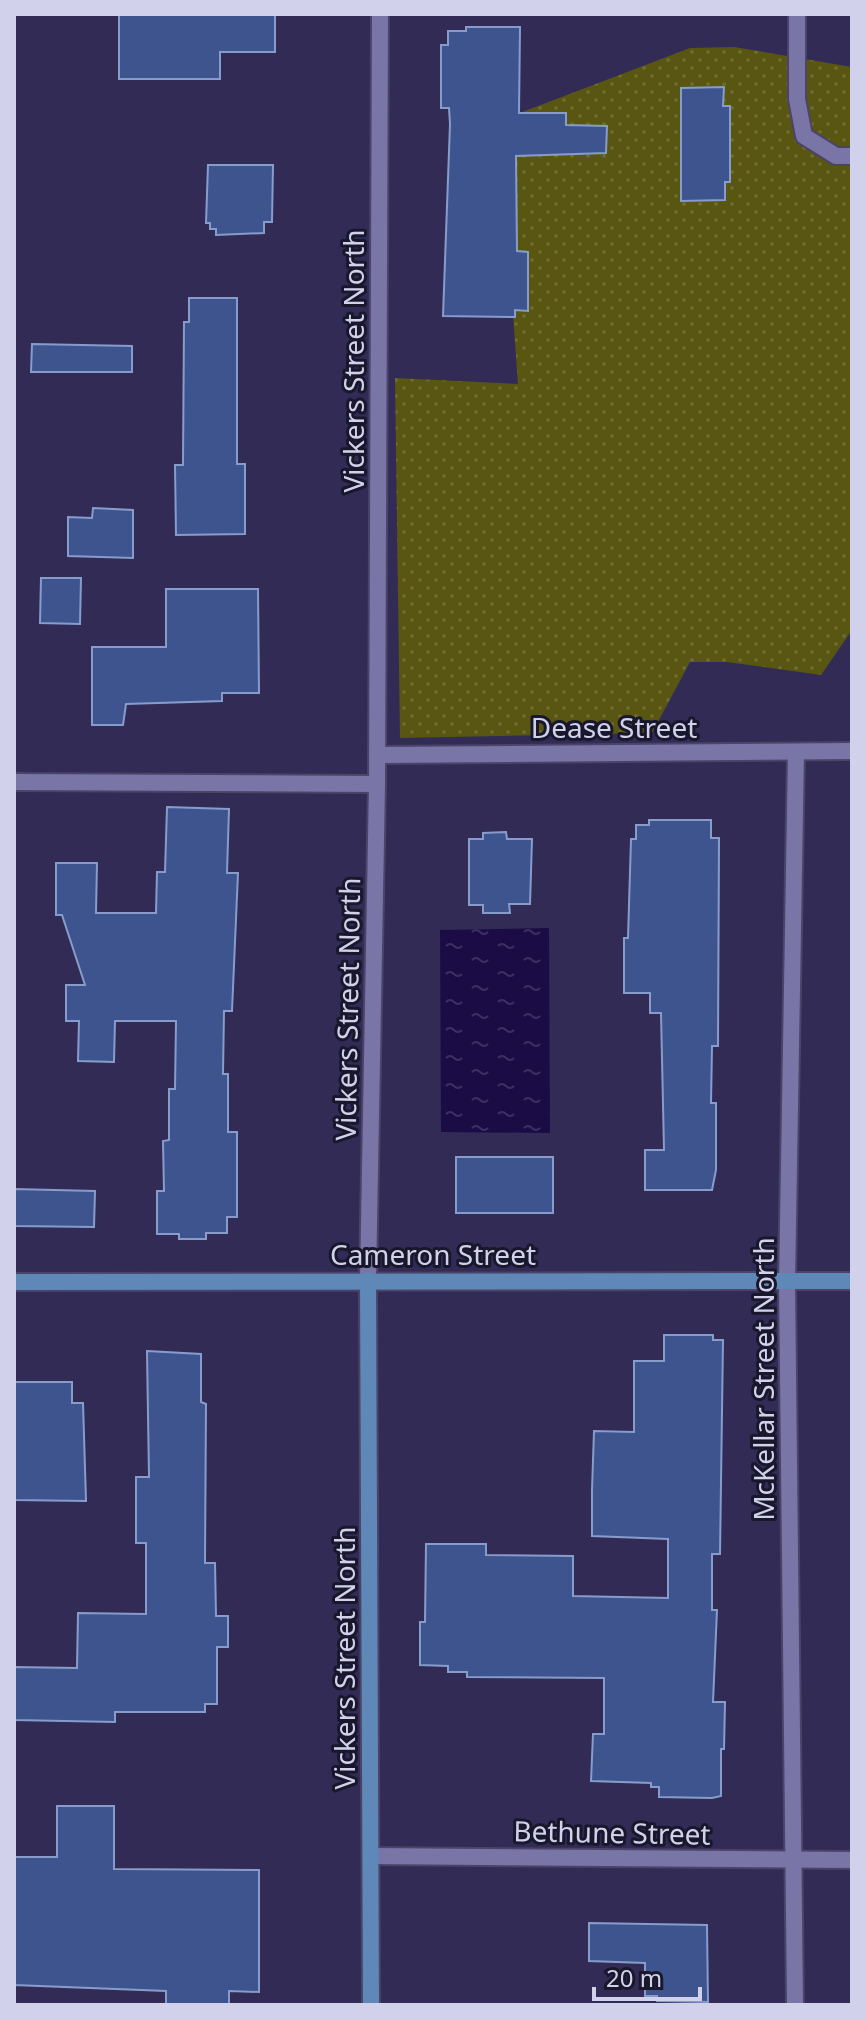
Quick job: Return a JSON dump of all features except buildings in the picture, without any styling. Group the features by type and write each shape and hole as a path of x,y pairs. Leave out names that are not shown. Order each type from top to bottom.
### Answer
{"street":[{"name":"Vickers Street North","path":"371,2005 368,1280 377,784 380,14"},
{"path":"797,14 797,99 804,136 836,156 852,156"},
{"name":"Dease Street","path":"377,755 852,751"},
{"name":"McKellar Street North","path":"795,2005 787,1283 796,752"},
{"path":"14,782 377,784"},
{"name":"Cameron Street","path":"14,1282 852,1281"},
{"name":"Bethune Street","path":"371,1856 852,1860"}],"shaded area":[{"path":"734,47 852,67 852,630 821,675 727,662 690,662 652,733 400,738 395,378 518,384 499,121 690,48"}],"water":[{"path":"549,928 550,1133 441,1132 440,930"}]}
